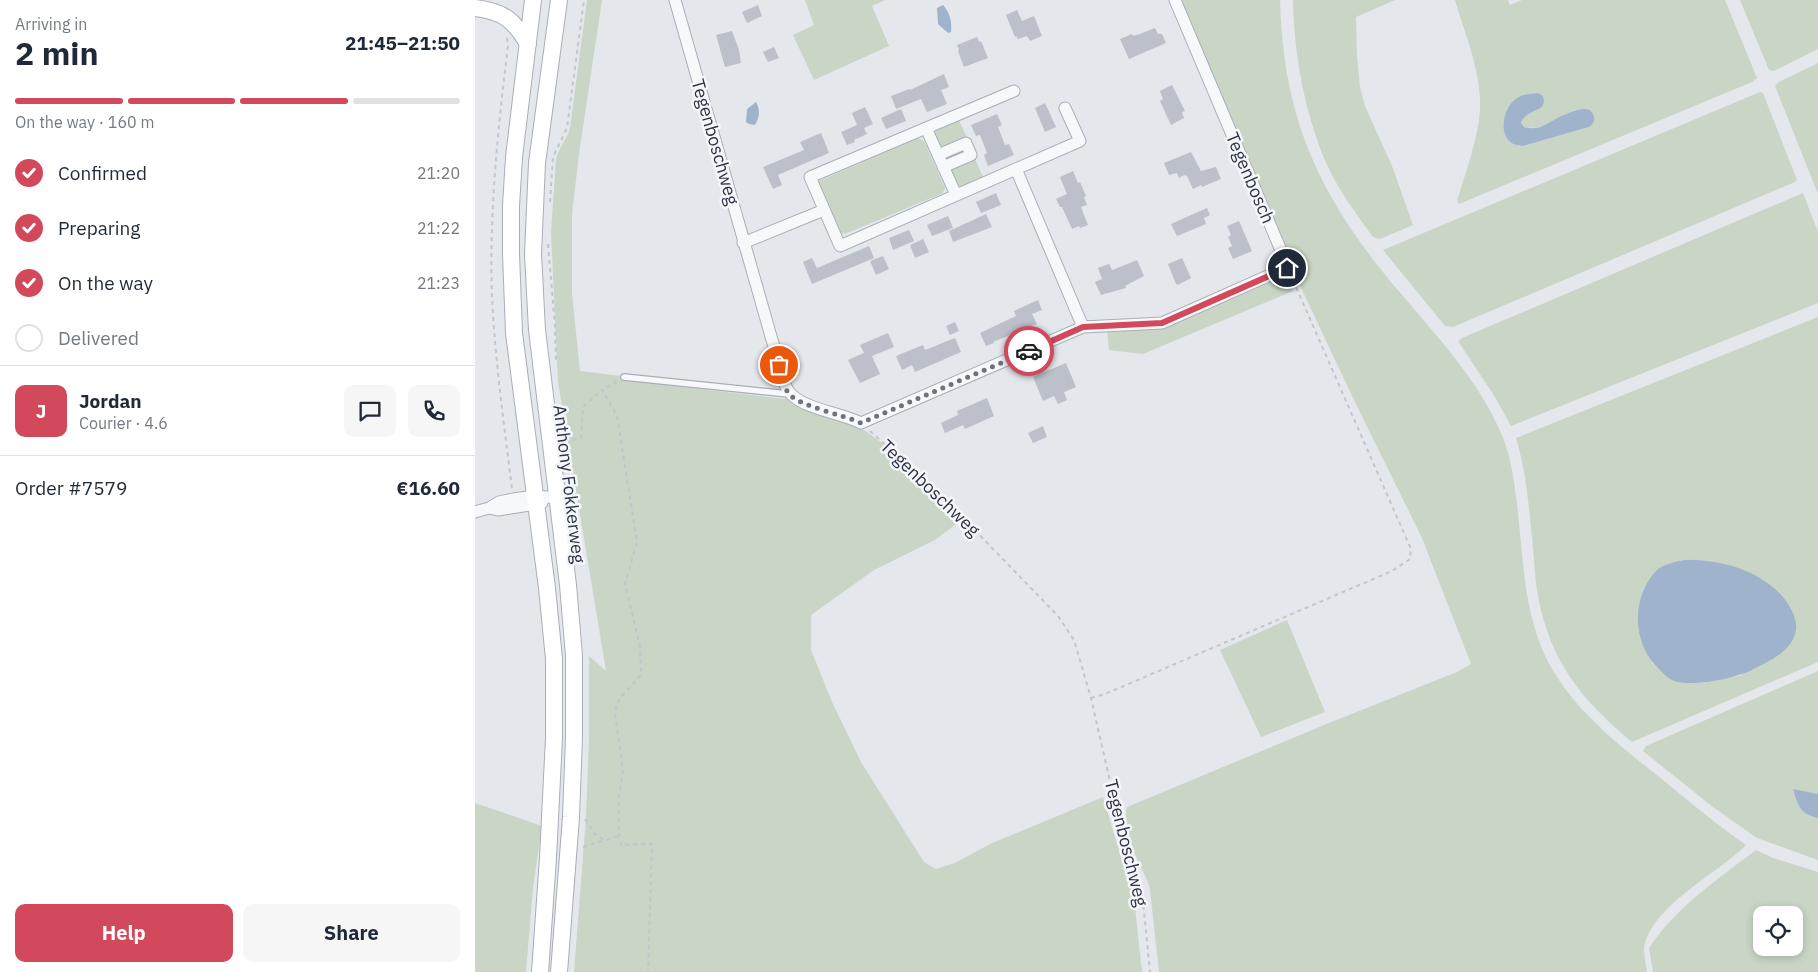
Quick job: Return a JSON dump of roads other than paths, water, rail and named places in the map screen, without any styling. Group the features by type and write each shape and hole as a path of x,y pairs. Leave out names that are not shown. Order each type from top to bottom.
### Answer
{"main road":[{"name":"Anthony Fokkerweg","path":"533,0 514,157 511,254 514,334 547,588 554,669 554,738 540,972"},
{"name":"Anthony Fokkerweg","path":"559,0 537,163 533,254 537,330 572,630 574,694 571,817 559,972"},
{"path":"475,8 497,12 506,17 516,26 528,44"}],"street":[{"path":"475,3 482,0"},
{"name":"Tegenboschweg","path":"675,0 743,243 789,394"},
{"name":"Tegenbosch","path":"1083,327 1162,323 1287,268 1175,0"},
{"path":"1014,91 810,178 840,246 1080,141 1065,108"},
{"path":"926,128 956,195"},
{"path":"938,155 966,143 971,155 943,167"},
{"path":"789,394 799,401 861,423 1083,327 1016,169"},
{"path":"743,243 824,210"},
{"name":"Anthony Fokkerweg","path":"475,512 489,508 499,502 536,501 558,498"}],"lane":[{"path":"624,377 789,394"}],"water":[{"path":"943,5 951,21 951,32 948,33 938,24 937,8"},
{"path":"1538,93 1543,96 1544,102 1542,107 1524,117 1521,123 1524,127 1538,128 1570,113 1585,109 1591,111 1594,117 1593,123 1589,127 1523,146 1515,145 1509,141 1504,130 1507,111 1514,100 1519,97"},
{"path":"756,102 759,116 755,125 749,124 746,122 747,109"},
{"path":"1684,560 1699,560 1730,566 1760,578 1773,587 1784,598 1792,611 1796,627 1791,643 1781,653 1763,665 1733,677 1690,683 1672,680 1666,676 1649,658 1643,646 1639,633 1639,607 1642,594 1656,571 1665,565"},
{"path":"1793,789 1818,794 1818,818 1803,812 1796,800"}]}
